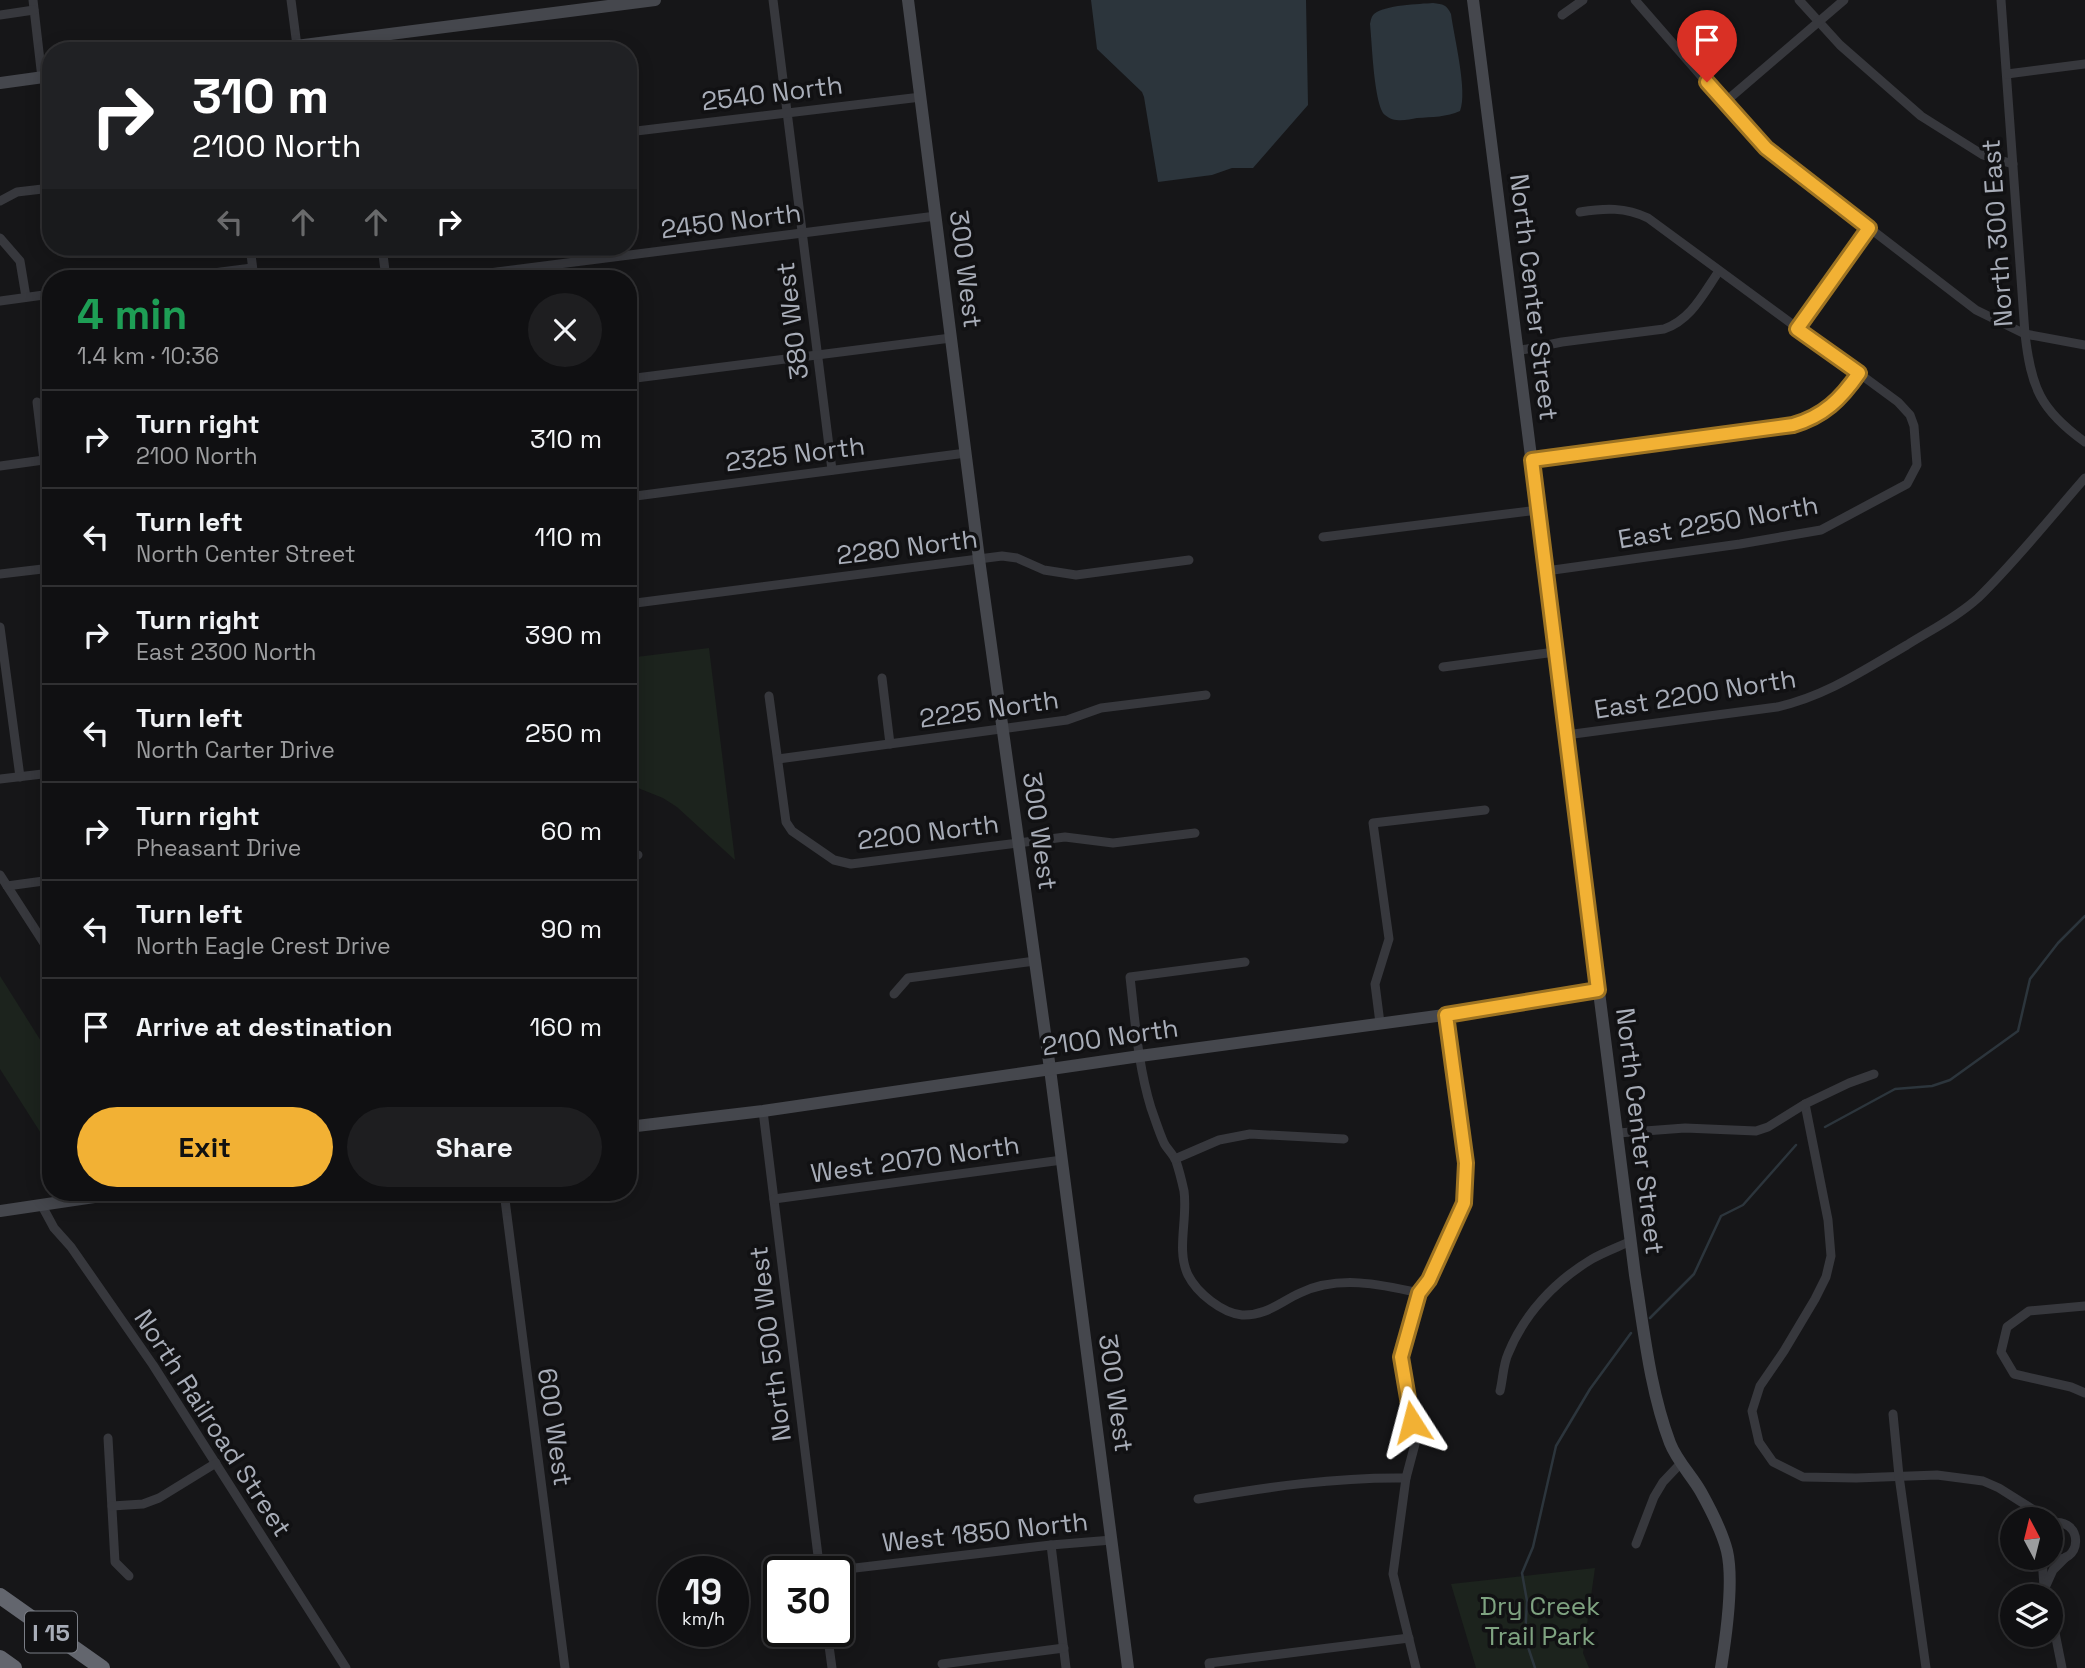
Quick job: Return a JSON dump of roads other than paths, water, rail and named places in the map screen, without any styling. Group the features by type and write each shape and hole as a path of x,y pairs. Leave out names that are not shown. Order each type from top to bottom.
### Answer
{"highway":[{"name":"I 15","path":"0,1596 102,1668"},
{"name":"I 15","path":"0,1658 15,1668"}],"street":[{"path":"291,0 296,42"},
{"path":"377,42 655,0"},
{"name":"380 West","path":"773,0 832,470"},
{"name":"300 West","path":"908,0 979,559 1050,1069 1128,1668"},
{"name":"North Center Street","path":"1473,0 1631,1241 1655,1388 1671,1444 1700,1491 1728,1552 1727,1623 1721,1668"},
{"path":"1562,15 1583,0"},
{"path":"1635,0 1766,148 1869,228 1976,310 2025,334 2085,345"},
{"path":"1799,0 1863,66 1921,116 1983,155 2013,164"},
{"path":"1724,102 1844,0"},
{"name":"North 300 East","path":"2001,0 2025,334 2032,375 2047,409 2069,431 2085,442"},
{"path":"0,15 34,5 42,53"},
{"path":"2007,74 2085,64"},
{"path":"0,83 42,78"},
{"name":"2540 North","path":"637,131 921,97"},
{"path":"0,201 17,192 42,189"},
{"path":"1532,460 1793,425 1825,411 1843,395 1859,373 1648,218 1634,212 1605,208 1580,212"},
{"name":"2450 North","path":"637,254 936,216"},
{"path":"1797,329 1869,228"},
{"path":"0,238 20,261 26,297"},
{"name":"2450 North","path":"512,270 622,256"},
{"path":"1517,351 1678,325 1689,315 1719,271"},
{"path":"0,301 42,295"},
{"path":"637,378 951,338"},
{"name":"East 2250 North","path":"1546,571 1821,530 1908,484 1917,465 1914,426 1910,415 1898,402 1859,373"},
{"path":"37,402 42,428"},
{"name":"2325 North","path":"637,496 966,453"},
{"path":"0,466 42,461"},
{"name":"East 2200 North","path":"1566,735 1777,707 1808,699 1844,683 1960,613 1998,576 2085,478"},
{"path":"1323,537 1538,510"},
{"name":"2280 North","path":"637,603 1002,556 1017,558 1044,570 1076,575 1189,560"},
{"path":"0,574 42,569"},
{"path":"0,627 20,777"},
{"path":"1443,667 1555,652"},
{"path":"882,678 890,744"},
{"name":"2225 North","path":"778,760 1067,720 1101,708 1206,695"},
{"path":"769,696 778,760"},
{"name":"2200 North","path":"778,760 786,822 792,831 834,860 851,864 1065,837 1113,843 1195,832"},
{"path":"0,779 42,774"},
{"path":"1380,1023 1375,984 1388,939 1373,823 1485,810"},
{"path":"0,875 42,940"},
{"path":"7,886 42,881"},
{"path":"894,994 908,978 1035,961"},
{"path":"1245,962 1129,977 1140,1056 1151,1107 1165,1144 1175,1159 1184,1194 1185,1228 1182,1255 1188,1274 1199,1293 1238,1315 1256,1315 1301,1292 1325,1285 1351,1282 1378,1284 1419,1293"},
{"name":"2100 North","path":"637,1126 763,1111 1446,1015 1598,990"},
{"path":"1416,1668 1394,1574 1406,1478 1415,1444 1401,1357 1419,1293 1429,1280 1464,1203 1466,1163 1446,1015"},
{"path":"1618,1133 1684,1128 1756,1131 1768,1127 1805,1104 1874,1074"},
{"path":"1805,1104 1828,1220 1831,1256 1826,1278 1784,1351 1760,1386 1752,1411 1759,1442 1773,1462 1803,1477 1937,1475 1983,1481 2029,1507"},
{"name":"North 500 West","path":"763,1111 818,1556"},
{"path":"1175,1159 1219,1140 1250,1134 1344,1139"},
{"name":"West 2070 North","path":"774,1199 1062,1160"},
{"path":"0,1211 63,1201"},
{"name":"600 West","path":"505,1201 565,1668"},
{"name":"North Railroad Street","path":"41,1204 54,1228 79,1258 153,1365 346,1668"},
{"path":"1500,1391 1507,1356 1526,1318 1546,1295 1568,1274 1631,1241"},
{"path":"2085,1307 2029,1311 2007,1327 2001,1352 2014,1374 2071,1387 2085,1393"},
{"path":"1893,1414 1926,1668"},
{"path":"108,1438 115,1562 129,1576"},
{"path":"112,1506 143,1504 159,1498 216,1463"},
{"path":"1636,1544 1659,1489 1681,1463"},
{"path":"1198,1499 1293,1484 1369,1477 1406,1478"},
{"path":"2018,1500 2024,1507"},
{"path":"2063,1524 2085,1532"},
{"path":"2063,1558 2074,1548 2076,1540 2069,1526"},
{"name":"West 1850 North","path":"854,1568 1112,1540"},
{"path":"2048,1584 2053,1570 2085,1544"},
{"path":"1051,1545 1066,1668"},
{"path":"1209,1665 1409,1638"},
{"path":"829,1647 832,1668"},
{"path":"2058,1647 2062,1668"},
{"path":"943,1664 1064,1648"}],"waterway":[{"path":"1825,1127 1895,1089 1932,1086 1950,1080 2018,1031 2030,979 2058,943 2085,916"},
{"path":"1650,1318 1694,1274 1721,1216 1743,1205 1796,1145"},
{"path":"1535,1668 1525,1638 1527,1601 1522,1573 1533,1547 1556,1446 1590,1389 1631,1333"}],"park label":[{"name":"Dry Creek Trail Park","path":"1540,1621"}]}
